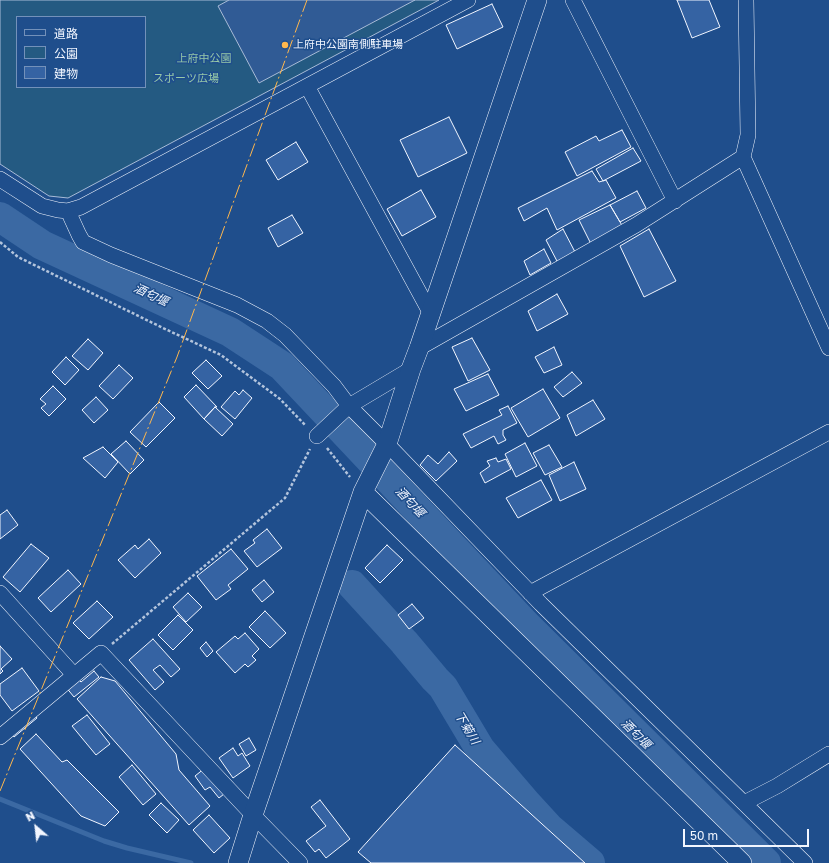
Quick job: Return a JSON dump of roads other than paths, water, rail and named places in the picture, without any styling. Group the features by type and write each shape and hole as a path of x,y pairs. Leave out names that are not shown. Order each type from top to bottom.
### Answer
{"street":[{"path":"0,179 42,206 68,211 82,207 468,0"},
{"path":"238,863 363,491 387,444 410,369 431,314 536,0"},
{"path":"573,0 675,201"},
{"path":"746,0 748,135 743,157 829,348"},
{"path":"307,86 431,314"},
{"path":"419,348 636,225 743,157"},
{"path":"68,211 79,235 84,242 119,258 237,305 266,321 285,335 334,386 349,406 530,593 806,863"},
{"path":"317,436 349,406 410,369"},
{"path":"530,593 829,432"},
{"path":"363,491 742,863"},
{"path":"0,593 74,675"},
{"path":"0,736 101,653 300,863"},
{"path":"744,803 778,786 829,754"}],"waterway":[{"name":"酒匂堰","path":"0,217 42,245 230,332 282,366 527,626 766,863"},
{"name":"下菊川","path":"352,585 443,687 480,749 527,804 549,828 590,863"},
{"path":"0,799 104,841 191,863"}],"place":[{"name":"上府中公園南側駐車場","path":"285,45"}],"park label":[{"name":"上府中公園","path":"204,59"},
{"name":"スポーツ広場","path":"186,79"}]}
